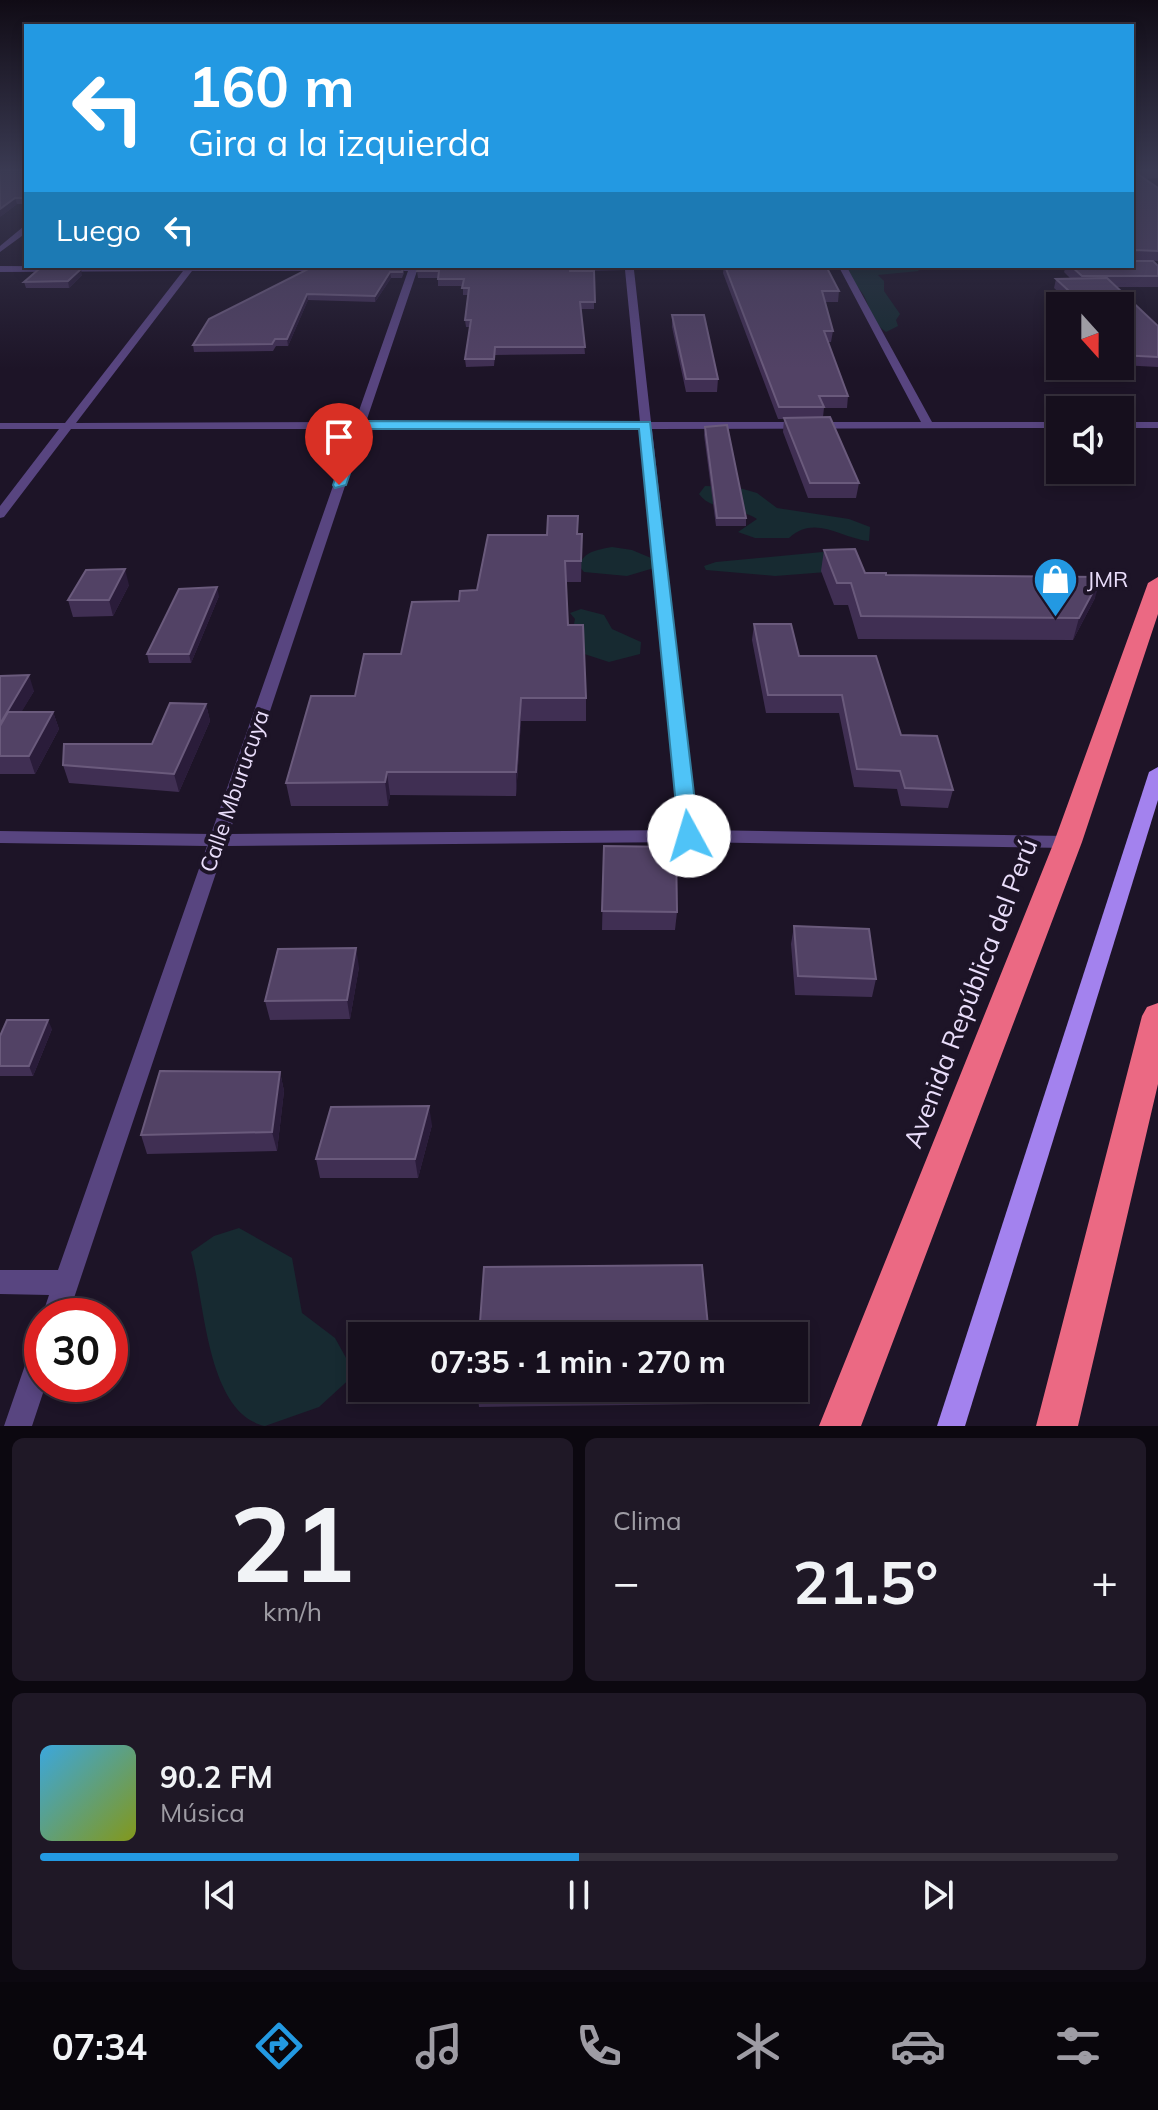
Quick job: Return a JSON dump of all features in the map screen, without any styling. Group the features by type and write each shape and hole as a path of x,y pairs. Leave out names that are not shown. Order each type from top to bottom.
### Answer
{"highway":[{"name":"Avenida República del Perú","path":"840,1426 1068,842 1158,583"},
{"path":"1057,1426 1158,1016"}],"street":[{"path":"0,250 17,237"},
{"path":"0,269 95,268"},
{"path":"0,514 189,268"},
{"name":"Calle Mburucuya","path":"61,1298 414,268"},
{"path":"629,268 689,836"},
{"path":"843,268 928,425"},
{"path":"0,426 1046,425"},
{"path":"1134,425 1158,425"},
{"path":"951,1426 1158,772"},
{"path":"0,837 218,840 689,836 1068,842"},
{"path":"0,1282 66,1283"},
{"path":"18,1426 26,1402"}],"shaded area":[{"path":"842,270 919,271 878,275 884,281 884,291 900,314 896,320 898,326 886,332 875,321 863,294"},
{"path":"705,486 736,487 757,493 777,508 849,519 870,527 869,541 818,528 799,531 789,538 755,538 738,532 757,519 704,499 699,494"},
{"path":"612,547 632,550 651,558 654,568 627,576 584,572 579,566 588,554"},
{"path":"833,551 840,571 775,576 706,570 704,566 716,562"},
{"path":"581,609 604,615 612,629 641,642 640,654 609,662 569,649 575,619 570,613"},
{"path":"239,1228 292,1258 302,1313 335,1338 348,1361 348,1380 319,1407 265,1426 245,1417 231,1400 219,1378 211,1352 191,1252 214,1236"}],"building":[{"path":"1134,237 1158,237 1158,251 1135,250"},
{"path":"1134,261 1153,261 1158,266 1158,276 1082,276 1073,268 1134,268"},
{"path":"310,268 403,268 402,272 390,272 375,296 307,294 287,339 275,339 272,344 193,345 209,319"},
{"path":"418,268 570,268 570,271 594,271 595,302 580,302 585,347 495,347 494,359 465,359 471,320 465,320 469,288 462,288 464,279 438,279 439,271 417,271"},
{"path":"726,268 827,268 839,291 822,291 833,331 824,331 848,396 819,396 824,407 779,407"},
{"path":"39,269 81,269 68,281 24,282"},
{"path":"1107,278 1122,292 1070,292 1056,279"},
{"path":"1134,303 1158,326 1158,357 1134,356"},
{"path":"672,315 704,315 718,379 686,379"},
{"path":"830,417 859,483 810,483 784,418"},
{"path":"727,425 746,518 717,518 705,427"},
{"path":"548,516 578,516 577,534 582,534 581,561 565,561 568,625 583,625 586,698 521,698 516,772 387,772 385,782 286,783 311,696 355,696 364,654 401,654 412,602 459,601 460,591 477,590 488,535 547,535"},
{"path":"855,549 865,573 1101,577 1079,618 861,616 851,583 837,583 824,550"},
{"path":"125,569 109,600 68,600 86,570"},
{"path":"217,587 189,654 147,654 179,589"},
{"path":"754,624 791,624 799,656 876,656 901,735 937,736 953,790 905,788 900,771 857,769 842,695 768,695"},
{"path":"29,675 0,724 0,676"},
{"path":"170,703 206,704 174,774 63,765 64,744 152,744"},
{"path":"8,712 53,712 29,756 0,756 0,726"},
{"path":"604,846 676,847 677,912 602,911"},
{"path":"794,926 869,929 876,979 798,976"},
{"path":"356,948 347,1000 265,1001 278,949"},
{"path":"7,1020 48,1020 29,1066 0,1066 0,1036"},
{"path":"160,1071 280,1072 272,1132 141,1135"},
{"path":"429,1106 415,1159 316,1159 331,1107"},
{"path":"702,1265 708,1322 480,1322 484,1267"}],"place":[{"name":"JMR","path":"1056,618"}],"route":[{"path":"339,485 360,425 645,425 689,836"}]}
